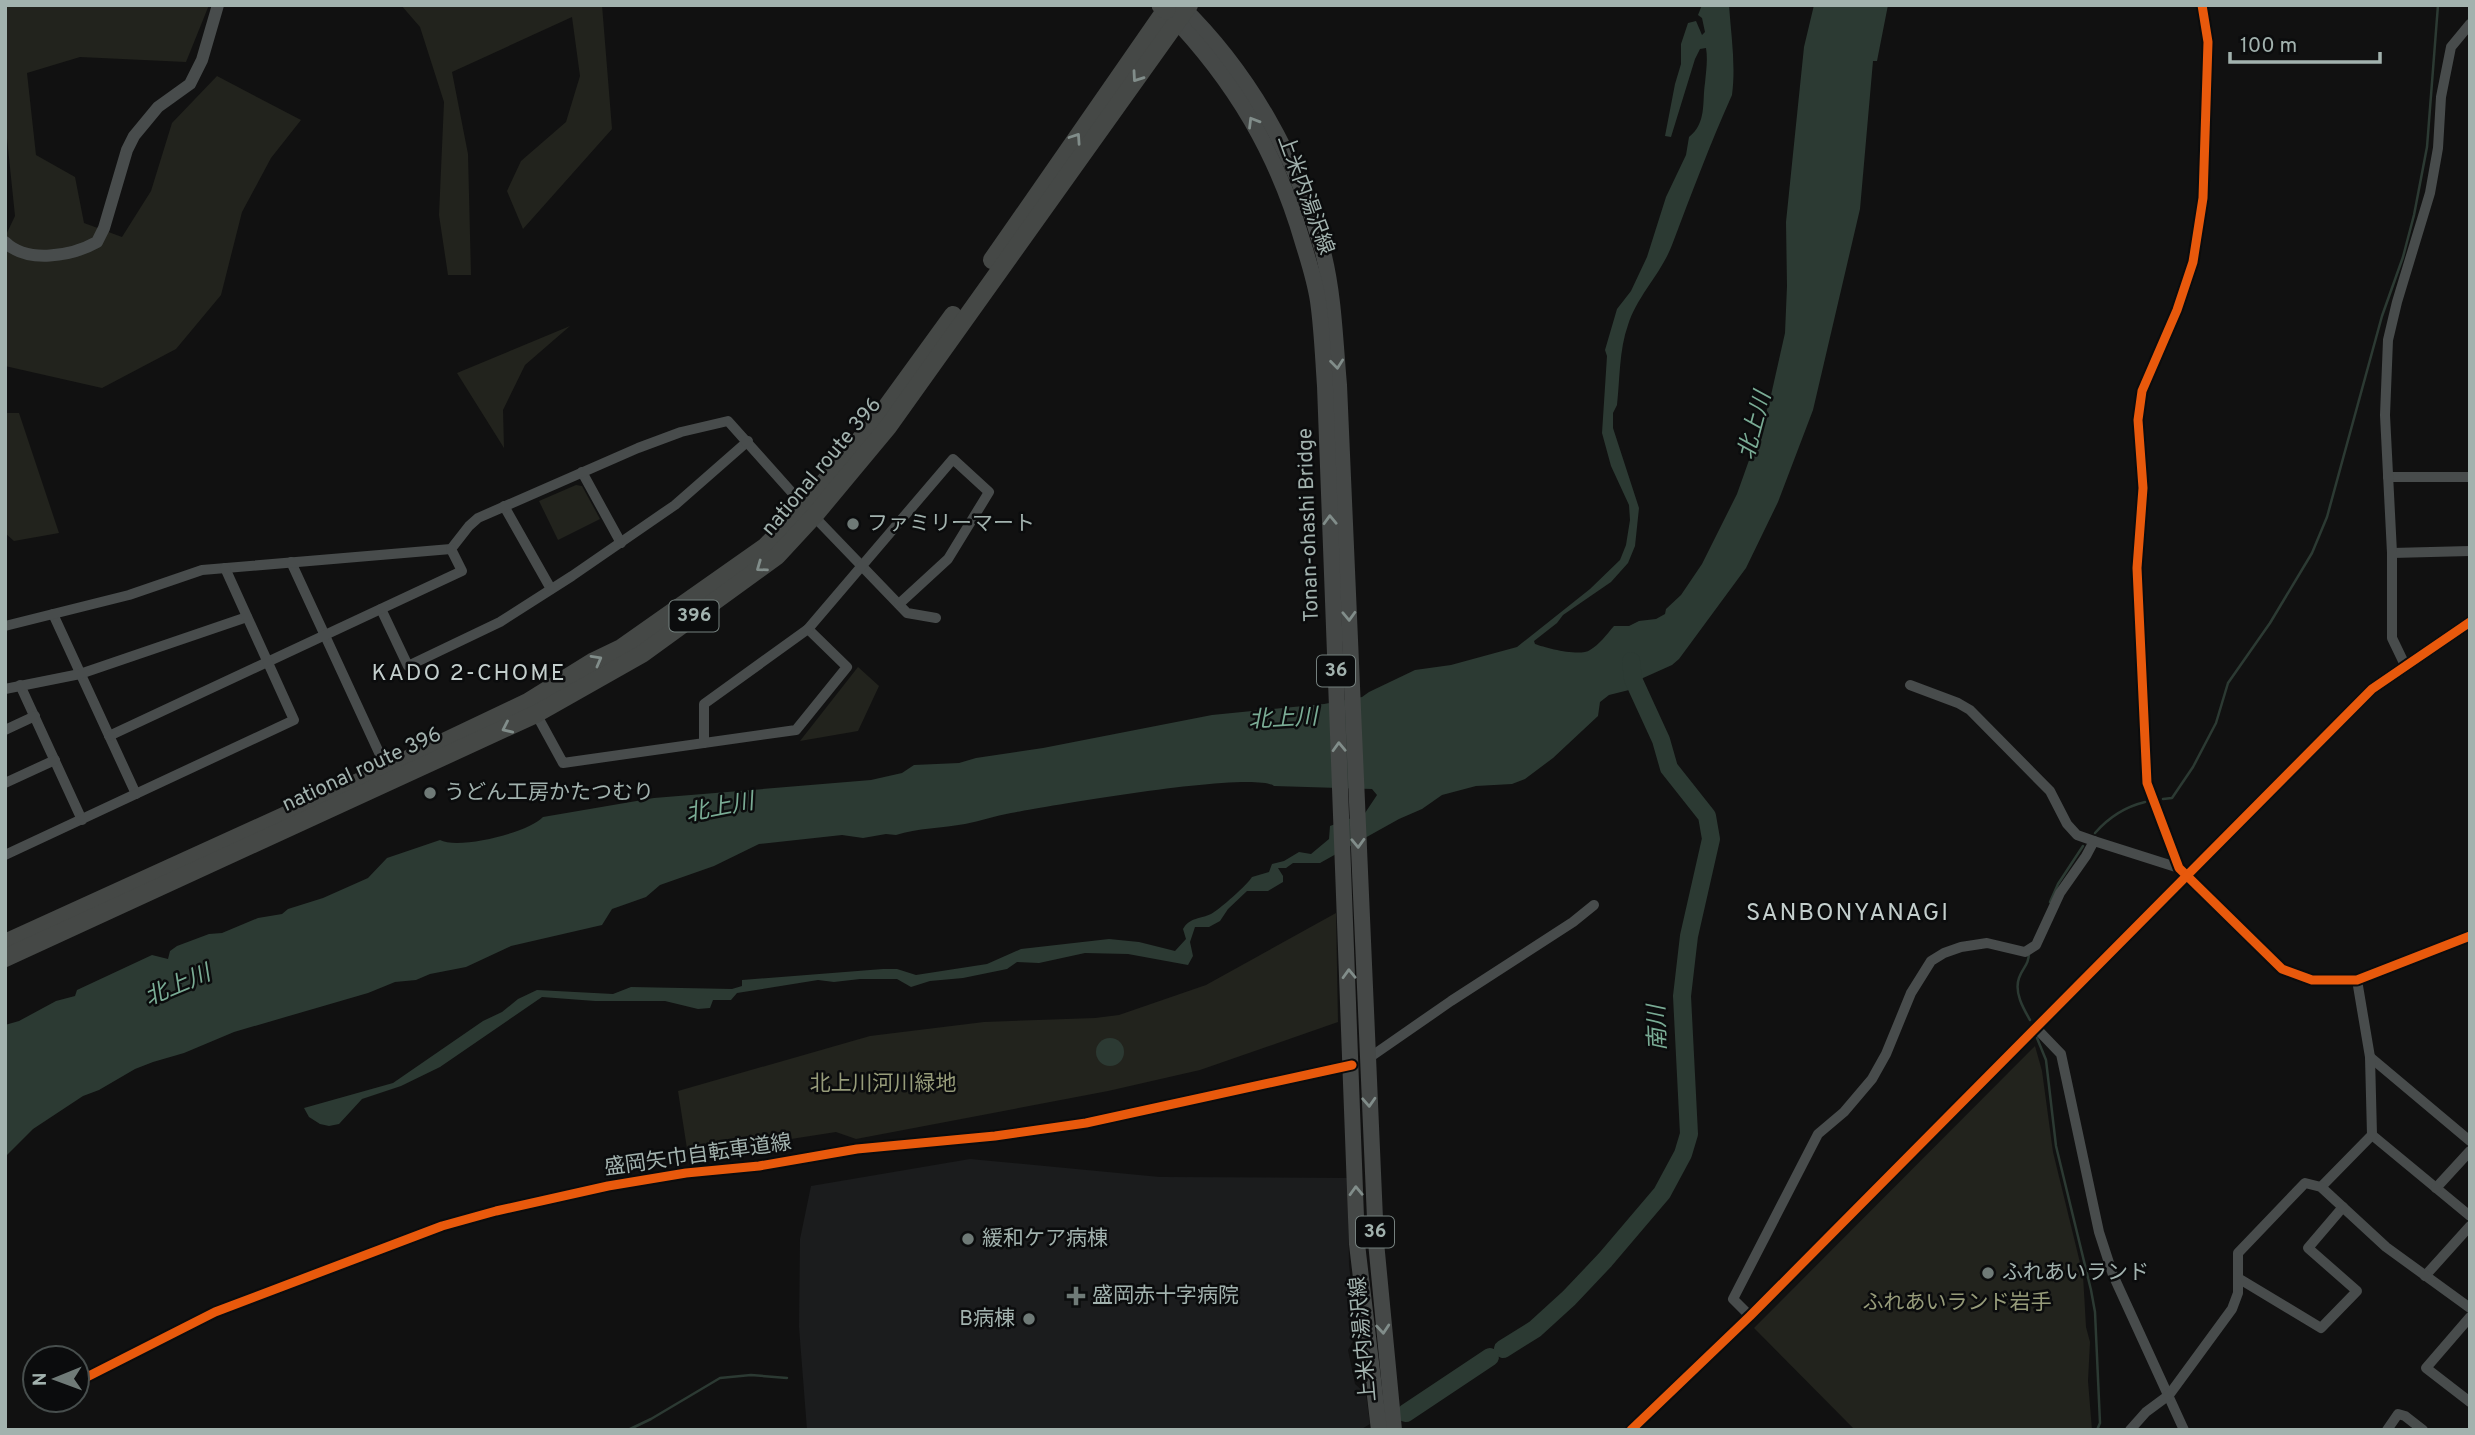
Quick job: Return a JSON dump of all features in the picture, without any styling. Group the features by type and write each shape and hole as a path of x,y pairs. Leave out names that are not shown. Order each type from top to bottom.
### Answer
{"highway":[{"name":"national route 396","path":"5,958 532,708 594,661 621,648 754,554 809,511 1175,9"},
{"name":"national route 396","path":"5,943 389,775"}],"main road":[{"name":"上米内湯沢線","path":"1175,9 1242,78 1270,122 1293,166 1323,253 1324,298"},
{"name":"Tonan-ohashi Bridge","path":"1324,298 1325,386 1358,1038"},
{"name":"上米内湯沢線","path":"1358,1038 1366,1060 1376,1242 1394,1430"},
{"name":"上米内湯沢線","path":"1358,1038 1357,1244 1379,1430"}],"street":[{"path":"5,242 11,248 32,255 61,254 89,247 97,242 134,136 158,107 190,84 202,60 218,5"},
{"path":"2202,5 2207,42 2203,198 2193,262 2177,310 2143,391 2138,420 2143,488 2137,568 2147,783 2182,871 2282,969 2312,980 2357,980 2470,936"},
{"path":"2404,665 2392,638 2392,553 2385,415 2388,340 2430,193 2438,148 2441,97 2451,47 2470,24"},
{"path":"5,626 129,595 202,570 451,549 478,518 681,432 729,421 809,511 907,613 936,618"},
{"path":"381,609 408,667 500,622 621,543 675,505 748,441"},
{"path":"704,743 704,704 808,629 953,459 989,492 948,559 899,604"},
{"path":"582,472 621,543"},
{"path":"2388,477 2470,477"},
{"path":"505,506 551,589"},
{"path":"109,736 462,571 451,549"},
{"path":"2392,553 2470,551"},
{"path":"291,562 389,775"},
{"path":"5,855 294,720 225,568"},
{"path":"53,614 136,794"},
{"path":"5,689 80,674 247,617"},
{"path":"1631,1430 1750,1316 2035,1027 2182,871 2372,689 2470,622"},
{"path":"532,708 563,763 796,730 847,667 808,629"},
{"path":"20,685 82,820"},
{"path":"1910,685 1970,710 2050,791 2067,824 2077,835 2182,871"},
{"path":"5,730 34,716"},
{"path":"5,783 55,760"},
{"path":"1750,1316 1733,1299 1769,1228 1818,1134 1844,1112 1872,1079 1886,1055 1911,993 1931,961 1961,947 1987,943 2025,952 2036,945 2060,893 2094,841"},
{"path":"1366,1060 1573,922 1594,905"},
{"path":"2321,1187 2372,1135 2370,1057 2357,980"},
{"path":"2035,1027 2061,1054 2099,1232 2132,1320 2183,1430"},
{"path":"2370,1057 2470,1141"},
{"path":"2372,1135 2470,1216"},
{"path":"2436,1188 2470,1151"},
{"path":"2130,1430 2146,1412 2169,1395 2232,1309 2238,1293 2238,1253 2305,1183 2321,1187 2386,1247 2470,1308"},
{"path":"2238,1278 2321,1328 2357,1291 2308,1248 2343,1208"},
{"path":"2425,1276 2470,1226"},
{"path":"2470,1317 2426,1367 2470,1402"},
{"path":"2387,1430 2398,1414 2423,1430"}],"shaded area":[{"name":"盛岡赤十字病院","path":"970,1159 1160,1177 1348,1178 1349,1265 1357,1334 1348,1350 1355,1384 1366,1394 1370,1424 1360,1430 807,1430 799,1327 800,1239 811,1186"}],"green space":[{"path":"5,5 209,5 186,62 80,57 27,73 36,155 75,177 84,223 122,237 151,191 172,123 217,76 301,120 271,158 242,212 221,295 176,349 102,388 5,366 5,237 15,216 5,119"},
{"path":"401,5 602,5 612,129 523,229 507,191 521,161 566,122 580,76 572,17 452,72 468,154 471,275 448,275 439,215 444,102 420,27"},
{"path":"570,326 525,365 503,410 504,448 457,373"},
{"path":"5,413 19,413 59,533 14,541 5,533"},
{"path":"576,485 582,486 600,519 558,540 539,501"},
{"path":"858,667 879,686 858,731 800,741"},
{"name":"北上川河川緑地","path":"1336,913 1338,1022 1200,1070 1108,1091 856,1139 836,1132 688,1155 678,1091 870,1036 984,1022 1119,1015 1206,985"},
{"name":"ふれあいランド岩手","path":"2035,1046 2042,1071 2053,1152 2083,1275 2086,1327 2090,1342 2088,1381 2092,1430 1855,1430 1754,1328"}],"water":[{"name":"北上川","path":"1702,5 1729,5 1733,61 1732,95 1672,245 1632,314 1623,344 1613,428 1639,508 1635,546 1628,563 1611,582 1563,615 1534,641 1535,644 1563,651 1585,652 1597,645 1614,626 1629,626 1665,614 1666,609 1681,595 1702,564 1737,494 1769,404 1785,333 1786,222 1804,47 1814,5 1888,5 1877,61 1873,61 1860,209 1813,410 1778,502 1746,568 1679,659 1643,678 1629,690 1609,695 1600,702 1598,716 1553,758 1525,779 1512,784 1476,786 1442,795 1422,809 1320,863 1293,863 1286,868 1278,868 1283,882 1268,891 1247,891 1220,921 1209,927 1195,927 1190,942 1193,956 1188,965 1128,954 1085,953 1039,963 1017,962 1007,969 963,978 930,981 911,987 897,979 834,982 818,980 737,993 731,1000 713,1000 710,1008 698,1009 665,1001 595,1001 542,997 440,1067 401,1086 362,1099 339,1124 320,1124 309,1117 304,1108 393,1083 483,1021 537,990 613,994 631,987 732,989 742,986 742,980 883,969 897,969 916,975 987,964 1021,949 1109,939 1139,942 1175,951 1186,939 1183,929 1189,922 1215,912 1252,877 1269,872 1272,864 1284,861 1299,852 1311,854 1329,839 1330,826 1365,813 1377,795 1372,789 1229,782 1105,797 896,835 863,838 842,835 759,844 714,866 660,885 646,897 612,909 602,925 511,946 466,967 430,974 416,980 395,982 368,993 234,1032 184,1053 135,1069 83,1096 33,1129 5,1157 5,1025 19,1021 56,1001 75,996 77,990 152,955 168,959 170,951 177,946 209,934 222,933 258,918 282,914 288,909 323,898 368,878 387,858 440,840 462,843 493,838 523,829 543,817 654,798 871,780 902,773 914,765 959,763 1212,715 1324,704 1362,697 1415,670 1451,665 1517,647 1590,589 1620,560 1626,545 1630,520 1629,505 1611,466 1602,433 1607,356 1605,350 1617,309 1631,291 1647,257 1666,197 1686,155 1689,137 1701,119 1707,66 1706,48 1700,49 1695,59 1671,137 1665,136 1681,64 1681,44 1688,23 1696,21 1702,35 1705,32 1702,18 1698,15"},
{"path":"1110,1038 1120,1042 1124,1052 1120,1062 1110,1066 1100,1062 1096,1052 1100,1042"}],"waterway":[{"path":"2163,799 2172,798 2193,767 2216,723 2228,683 2270,623 2312,553 2327,517 2382,316 2403,257 2414,215 2427,147 2438,5"},
{"name":"南川","path":"1503,1349 1535,1329 1605,1260 1662,1193 1683,1154 1689,1134 1682,996 1689,936 1711,839 1707,816 1669,768 1661,740 1633,679 1631,661"},
{"path":"2095,833 2117,813 2145,802"},
{"path":"2050,902 2058,884 2083,846"},
{"path":"2029,952 2019,978 2018,994 2030,1020"},
{"path":"2037,1038 2046,1060 2056,1146 2095,1312 2100,1423 2097,1430"},
{"name":"南川","path":"1406,1413 1490,1357"},
{"path":"628,1430 720,1378 751,1375 787,1378"}],"cycle path":[{"path":"2202,5 2208,42 2203,198 2193,262 2177,310 2142,391 2138,420 2143,488 2137,568 2147,783 2179,868 2282,969 2312,980 2357,980 2470,936"},
{"path":"1631,1430 1750,1316 2372,689 2470,622"},
{"name":"盛岡矢巾自転車道線","path":"91,1375 215,1312 442,1226 496,1211 608,1186 686,1173 759,1166 857,1149 995,1136 1086,1123 1352,1065"}],"place":[{"name":"ファミリーマート","path":"853,524"},
{"name":"うどん工房かたつむり","path":"430,793"},
{"name":"緩和ケア病棟","path":"968,1239"},
{"name":"ふれあいランド","path":"1988,1273"},
{"name":"盛岡赤十字病院","path":"1076,1296"},
{"name":"B病棟","path":"1029,1319"}],"district":[{"name":"KADO 2-CHOME","path":"469,674"},
{"name":"SANBONYANAGI","path":"1848,914"}]}
